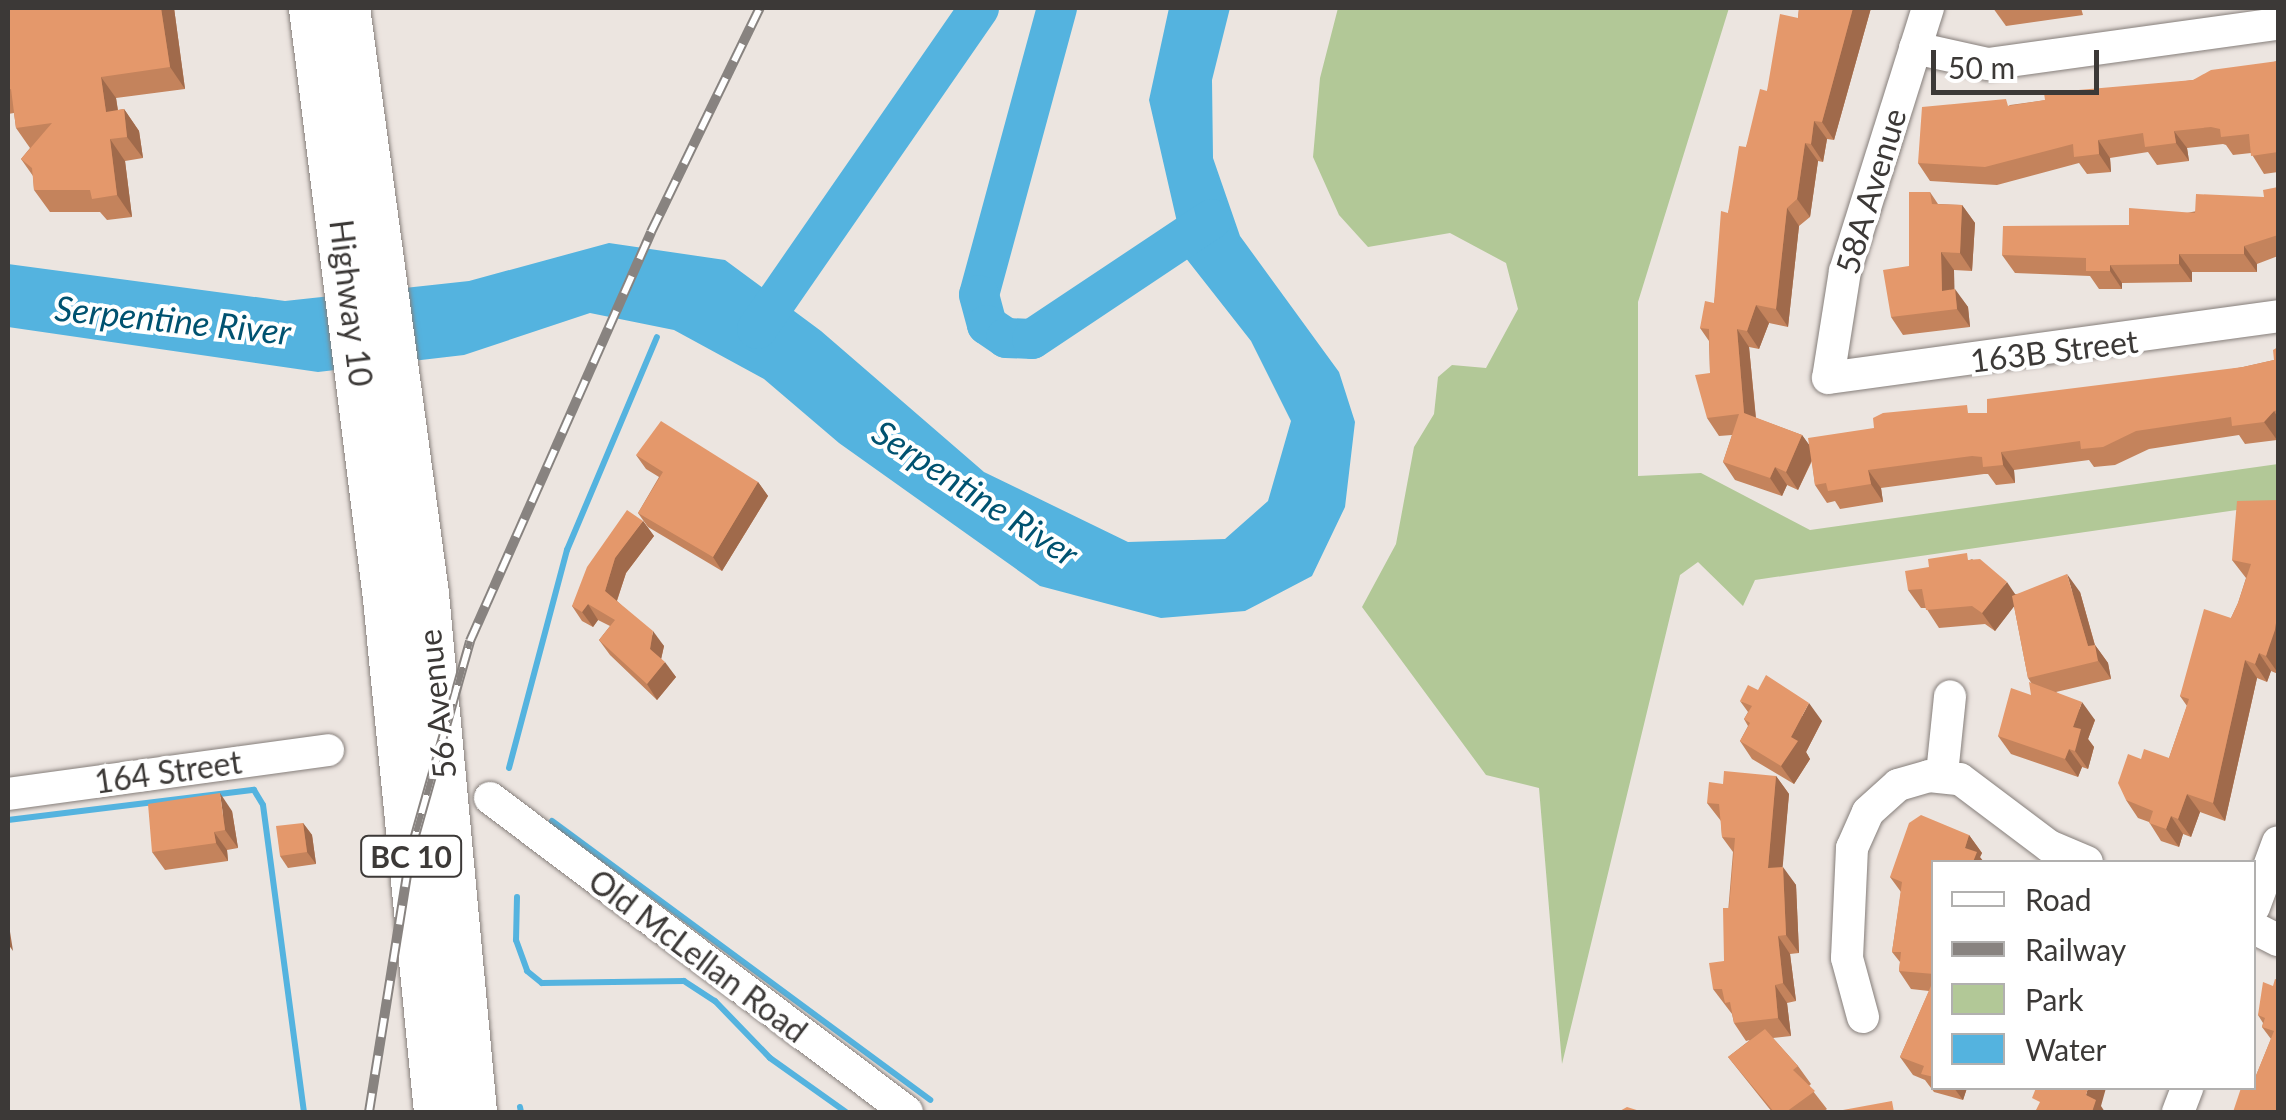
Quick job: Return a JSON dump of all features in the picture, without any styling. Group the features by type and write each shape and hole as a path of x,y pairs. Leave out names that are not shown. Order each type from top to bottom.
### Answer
{"highway":[{"name":"Highway 10","path":"313,8 342,96"},
{"name":"Highway 10","path":"346,8 342,96 406,597"},
{"name":"56 Avenue","path":"406,597 438,1112"},
{"name":"56 Avenue","path":"406,597 473,1112"}],"street":[{"name":"58A Avenue","path":"1828,378 1845,271 1928,8"},
{"path":"1915,48 1988,64 2278,24"},
{"name":"163B Street","path":"1828,378 2224,328 2278,316"},
{"path":"1942,774 1950,696"},
{"name":"164 Street","path":"8,794 328,750"},
{"path":"1863,1017 1849,978 1846,941 1858,828 1898,785 1942,774 1980,790 2028,832 2083,860"},
{"name":"Old McLellan Road","path":"490,798 907,1112"},
{"path":"2256,902 2278,842"}],"green space":[{"path":"1338,8 1729,8 1638,302 1638,476 1701,473 1810,530 2278,464 2278,504 1755,580 1743,606 1698,562 1680,575 1562,1064 1539,788 1486,775 1362,607 1396,544 1414,447 1434,414 1438,377 1452,365 1486,368 1518,309 1506,263 1450,233 1368,247 1339,215 1313,157 1320,78"}],"water":[{"name":"Serpentine River","path":"1169,8 1230,8 1212,80 1213,158 1240,236 1339,372 1355,422 1345,507 1312,576 1245,611 1161,618 1040,586 839,443 764,379 674,330 590,313 464,355 318,372 8,327 8,264 285,301 469,281 609,243 725,260 821,331 984,472 1128,542 1225,539 1268,501 1291,421 1251,341 1185,257 1149,100"}],"building":[{"path":"8,8 161,8 170,67 101,77 106,112 124,109 127,137 110,139 117,195 92,199 90,190 34,190 32,168 21,159 52,123 16,128 11,89 8,90"},
{"path":"1799,8 1853,8 1822,122 1814,121 1811,144 1805,143 1797,199 1787,208 1776,309 1756,305 1747,331 1737,329 1744,413 1802,435 1786,472 1775,467 1770,478 1723,462 1739,414 1707,418 1695,375 1710,373 1709,329 1700,328 1705,301 1714,303 1721,211 1728,213 1739,146 1746,147 1760,89 1767,91 1780,14 1798,18"},
{"path":"2278,61 2278,152 2251,156 2249,134 2221,137 2220,129 2211,127 2174,131 2176,143 2145,147 2143,133 2098,140 2099,154 2074,157 2073,144 1985,167 1918,163 1922,107 2006,99 2008,106 2045,100 2044,93 2193,80 2211,70"},
{"path":"2278,187 2278,235 2244,246 2244,254 2179,254 2179,264 2110,265 2110,271 2086,271 2086,258 2002,255 2003,226 2129,225 2129,208 2195,213 2196,194 2264,197 2263,190"},
{"path":"1909,192 1930,192 1932,204 1962,205 1960,253 1941,252 1942,291 1955,289 1957,309 1891,317 1883,270 1909,266"},
{"path":"2278,347 2278,410 2264,422 2232,426 2231,417 2136,431 2103,447 2081,449 2080,441 2001,452 2003,465 1983,467 1982,457 1972,456 1868,470 1871,484 1828,491 1826,483 1815,485 1808,438 1874,428 1873,418 1883,413 1967,405 1968,413 1987,413 1987,399 2243,367 2274,360 2273,350"},
{"path":"661,421 758,482 713,557 638,513 663,472 636,455"},
{"path":"2278,500 2275,630 2266,656 2259,653 2255,664 2245,660 2213,803 2187,794 2178,819 2171,816 2166,829 2149,823 2153,811 2126,800 2118,783 2128,754 2141,759 2144,749 2169,758 2189,699 2180,696 2204,609 2231,618 2251,564 2232,560 2237,501"},
{"path":"627,510 643,521 615,558 605,591 653,631 650,649 665,662 647,684 599,640 615,620 588,604 582,612 572,606 587,567"},
{"path":"1967,553 1968,560 1980,559 2007,582 1982,613 1972,606 1926,610 1922,589 1908,590 1905,571 1929,567 1928,559"},
{"path":"2067,574 2088,646 2095,645 2098,661 2028,678 2012,596"},
{"path":"1766,675 1809,703 1791,737 1798,741 1781,766 1740,741 1750,723 1744,719 1752,706 1740,701 1748,685 1758,690"},
{"path":"2029,682 2082,702 2073,727 2081,729 2075,751 2069,749 2065,759 1998,736 2011,688 2031,695"},
{"path":"1724,771 1776,776 1768,868 1783,867 1786,935 1778,936 1783,983 1775,985 1778,1018 1734,1023 1730,1002 1725,1003 1722,989 1713,989 1709,963 1724,961 1723,908 1729,908 1735,838 1722,837 1719,804 1707,803 1709,782 1723,784"},
{"path":"220,793 225,830 214,832 216,843 152,852 148,804"},
{"path":"1921,815 1969,835 1965,848 1977,852 1974,860 1931,860 1931,974 1899,971 1901,952 1892,952 1902,882 1890,877 1909,823"},
{"path":"303,823 307,852 280,856 276,826"},
{"path":"2278,980 2278,1112 2233,1112 2240,1090 2256,1090 2256,1076 2274,1031 2262,1027 2265,1018 2258,1015 2263,982 2273,986"},
{"path":"1931,986 1931,1076 1921,1074 1924,1066 1900,1057"},
{"path":"1765,1029 1798,1066 1793,1070 1815,1091 1786,1112 1774,1112 1728,1057"},
{"path":"2035,1090 2087,1090 2086,1095 2096,1100 2092,1112 2035,1112 2040,1102 2032,1098"},
{"path":"1892,1101 1894,1112 1832,1112"}],"waterway":[{"path":"757,329 979,8"},
{"path":"1057,8 979,295 987,325 1006,338 1032,339 1212,219"},
{"path":"509,768 567,550 657,337"},
{"path":"8,820 254,790 263,805 304,1112"},
{"path":"552,821 930,1100"},
{"path":"517,897 516,940 527,971 542,983 684,981 715,1001 770,1058 846,1112"},
{"path":"520,1107 521,1112"}],"railway":[{"path":"369,1112 411,850 470,641 651,232 760,8"}]}
